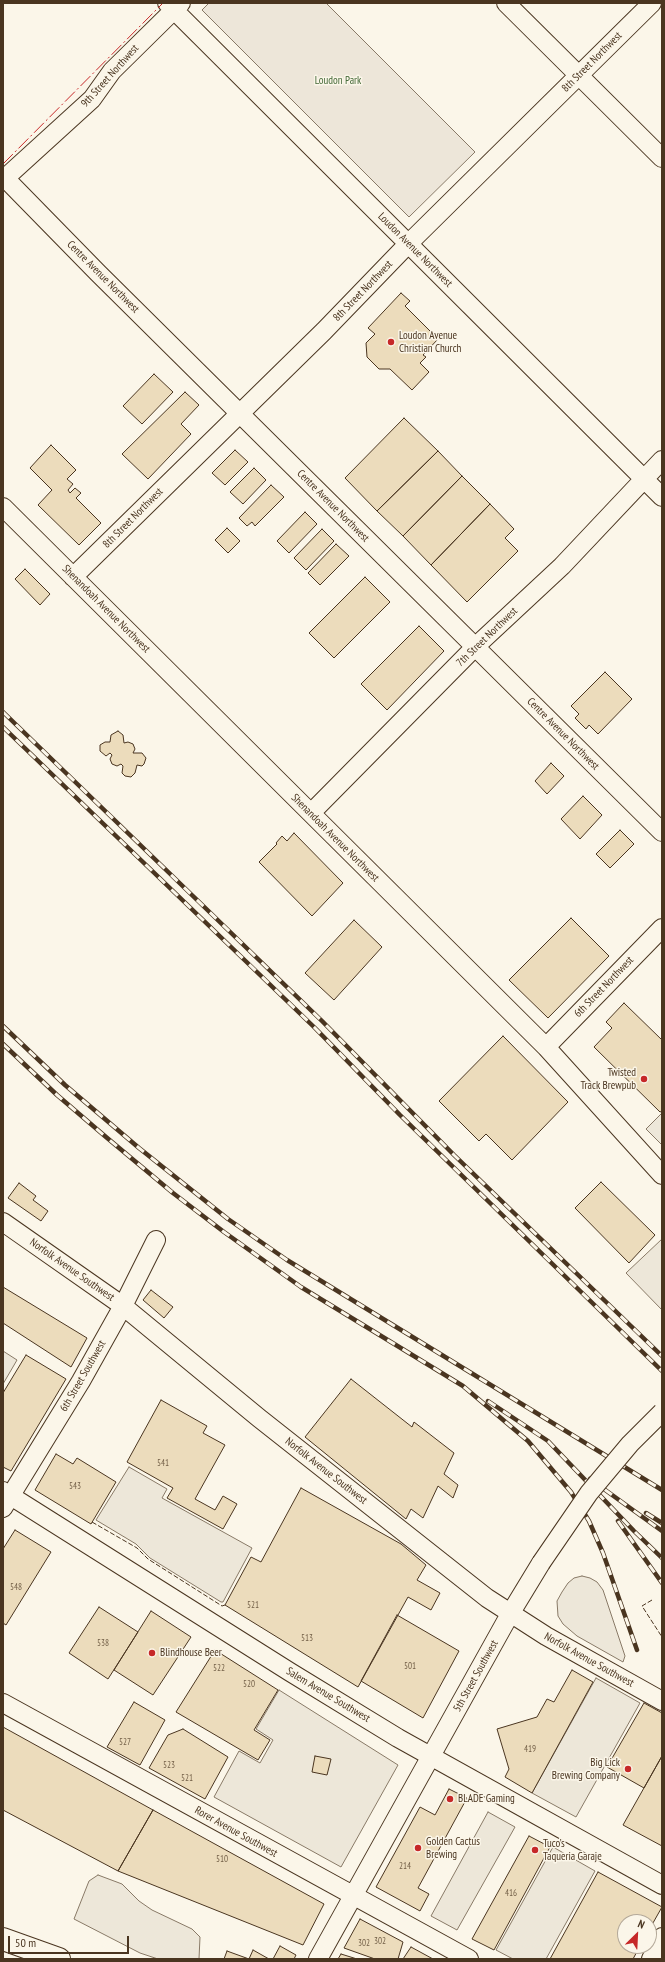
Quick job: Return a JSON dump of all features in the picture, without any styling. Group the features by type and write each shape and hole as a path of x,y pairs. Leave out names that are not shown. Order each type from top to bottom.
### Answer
{"main road":[{"path":"3,1939 59,1959"}],"street":[{"path":"506,3 662,158"},
{"name":"8th Street Northwest","path":"73,577 324,331 408,244 652,3"},
{"name":"9th Street Northwest","path":"4,179 92,99 112,71 174,5"},
{"name":"Loudon Avenue Northwest","path":"174,5 408,244 662,497"},
{"name":"Centre Avenue Northwest","path":"4,179 662,832"},
{"name":"7th Street Northwest","path":"311,814 475,647 562,566 662,460"},
{"name":"Shenandoah Avenue Northwest","path":"3,507 546,1047 662,1174"},
{"name":"6th Street Northwest","path":"546,1047 662,928"},
{"name":"Norfolk Avenue Southwest","path":"3,1222 123,1306 259,1418 487,1598 510,1614 662,1701"},
{"name":"6th Street Southwest","path":"6,1498 81,1380 123,1306 156,1240"},
{"name":"5th Street Southwest","path":"318,1959 510,1614 541,1562 589,1493 630,1444 662,1412"},
{"name":"Salem Avenue Southwest","path":"6,1498 430,1757 662,1885"},
{"name":"Rorer Avenue Southwest","path":"3,1703 353,1897 469,1959"},
{"path":"651,1959 662,1937"}],"green space":[{"name":"Loudon Park","path":"209,3 326,3 475,152 409,217 202,10"}],"shaded area":[{"path":"662,1113 662,1145 646,1129"},
{"path":"662,1239 662,1310 626,1273"},
{"path":"3,1351 17,1360 3,1384"},
{"path":"129,1467 167,1489 162,1498 252,1548 223,1602 150,1558 136,1544 96,1520"},
{"path":"582,1576 597,1582 603,1590 625,1656 623,1662 577,1636 563,1624 558,1616 557,1601 562,1592 568,1583 574,1578"},
{"path":"596,1678 640,1703 576,1817 532,1793"},
{"path":"279,1690 398,1765 341,1867 214,1797 239,1751 260,1763 273,1740 256,1729"},
{"path":"488,1812 515,1827 457,1930 431,1916"},
{"path":"553,1847 595,1871 546,1959 513,1959 496,1950"},
{"path":"98,1875 122,1884 139,1901 152,1910 192,1929 200,1937 199,1959 158,1959 140,1953 74,1919 89,1881"}],"building":[{"path":"401,293 410,301 405,306 438,339 423,355 426,357 420,363 429,372 412,390 390,369 379,369 367,357 366,343 375,334 368,328"},
{"path":"154,374 173,392 142,424 123,406"},
{"path":"185,392 199,405 181,424 191,434 148,479 122,454"},
{"path":"404,418 438,451 377,511 345,478"},
{"path":"51,445 76,470 67,479 73,484 68,490 70,493 75,488 81,493 76,498 101,523 79,545 38,505 52,490 30,468"},
{"path":"235,450 248,462 225,485 212,473"},
{"path":"438,451 462,476 403,536 377,511"},
{"path":"254,468 266,480 243,504 230,492"},
{"path":"462,476 490,504 431,565 403,536"},
{"path":"271,485 284,497 255,526 252,522 247,526 239,518"},
{"path":"490,504 514,529 505,538 518,551 467,602 431,565"},
{"path":"305,512 317,524 289,553 277,541"},
{"path":"227,528 240,541 228,553 215,540"},
{"path":"322,529 334,541 306,570 294,558"},
{"path":"336,544 349,556 320,585 308,573"},
{"path":"25,569 50,594 40,605 15,579"},
{"path":"365,577 390,602 334,658 309,633"},
{"path":"419,626 444,651 387,710 361,684"},
{"path":"605,672 632,699 598,734 589,725 586,729 575,718 579,714 571,706"},
{"path":"118,731 123,735 124,743 128,742 133,744 135,749 133,753 142,753 146,758 142,766 137,765 135,773 131,777 125,776 122,773 123,766 121,764 117,766 112,764 110,759 112,755 110,753 106,756 100,751 100,745 105,742 110,742 111,735"},
{"path":"551,763 564,776 547,794 535,781"},
{"path":"583,796 602,815 580,839 561,819"},
{"path":"620,830 634,844 610,868 596,854"},
{"path":"294,833 343,883 312,916 259,862 277,844 276,843 282,836 287,841"},
{"path":"571,918 609,956 548,1018 509,980"},
{"path":"354,920 382,947 334,1000 305,973"},
{"name":"Twisted Track Brewpub","path":"624,1003 662,1040 662,1111 660,1112 594,1047 612,1028 606,1022"},
{"path":"503,1036 568,1102 512,1160 486,1134 479,1141 439,1101"},
{"path":"601,1182 655,1235 629,1263 575,1208"},
{"path":"19,1183 36,1196 33,1200 48,1211 41,1221 8,1198"},
{"path":"3,1287 87,1338 71,1367 3,1323"},
{"path":"151,1290 173,1307 164,1318 143,1300"},
{"path":"26,1355 66,1379 11,1471 3,1467 3,1393"},
{"path":"351,1379 412,1427 414,1422 454,1453 444,1474 458,1485 453,1498 438,1486 423,1518 411,1509 406,1519 305,1437"},
{"path":"161,1400 207,1426 203,1433 225,1445 195,1499 215,1510 223,1496 237,1504 223,1529 167,1498 173,1488 127,1462"},
{"path":"56,1454 73,1464 77,1458 116,1482 91,1524 35,1490"},
{"path":"301,1488 401,1544 426,1565 417,1580 440,1593 431,1610 408,1597 358,1687 225,1605 251,1557 261,1562"},
{"path":"15,1530 51,1552 6,1625 3,1623 3,1549"},
{"path":"99,1607 138,1632 108,1679 69,1653"},
{"name":"Blindhouse Beer","path":"151,1611 191,1637 153,1695 114,1670"},
{"path":"397,1615 459,1651 423,1718 361,1681"},
{"path":"215,1650 278,1690 254,1730 270,1740 258,1760 176,1712"},
{"path":"572,1670 593,1682 532,1793 505,1777 509,1769 497,1729 537,1717 547,1699 554,1702"},
{"path":"134,1702 165,1720 140,1765 107,1747"},
{"path":"644,1703 662,1713 662,1756 644,1788 607,1767"},
{"path":"3,1727 153,1810 118,1871 3,1810"},
{"path":"183,1729 228,1757 205,1799 149,1768 168,1735"},
{"path":"315,1756 331,1759 327,1775 312,1772"},
{"path":"662,1756 662,1846 623,1825"},
{"path":"449,1789 467,1798 418,1888 429,1894 420,1911 376,1887 420,1807 435,1815"},
{"path":"153,1810 324,1904 303,1945 118,1871"},
{"path":"529,1836 550,1847 494,1950 472,1939"},
{"path":"598,1872 662,1907 657,1916 657,1914 617,1914 617,1954 636,1954 633,1959 550,1959"},
{"path":"360,1919 403,1942 398,1959 375,1959 344,1948"},
{"path":"280,1946 296,1955 294,1959 273,1959"},
{"path":"411,1947 433,1959 403,1959"},
{"path":"253,1950 269,1959 249,1959"},
{"path":"227,1951 249,1959 224,1959"},
{"path":"341,1954 357,1959 338,1959"}],"railway":[{"path":"3,712 322,1021 454,1155 662,1356"},
{"path":"3,727 315,1028 400,1115 662,1371"},
{"path":"3,1026 65,1085 139,1148 228,1219 287,1260 662,1490"},
{"path":"3,1044 57,1095 106,1137 173,1193 224,1232 301,1287 463,1386 528,1441 571,1492 589,1521 603,1553 637,1650"},
{"path":"488,1401 548,1441 634,1531 662,1558"},
{"path":"590,1479 662,1531"},
{"path":"646,1513 662,1523"},
{"path":"618,1521 662,1583"}],"fence":[{"path":"92,1522 137,1548 148,1559 222,1606 225,1605"},
{"path":"652,1600 642,1606 662,1637"}],"power":[{"path":"3,164 163,3"}],"place":[{"name":"Loudon Avenue Christian Church","path":"391,342"},
{"name":"Twisted Track Brewpub","path":"644,1079"},
{"name":"Blindhouse Beer","path":"152,1653"},
{"name":"Big Lick Brewing Company","path":"628,1769"},
{"name":"BLADE Gaming","path":"450,1799"},
{"name":"Golden Cactus Brewing","path":"418,1848"},
{"name":"Tuco’s Taqueria Garaje","path":"535,1850"}]}
